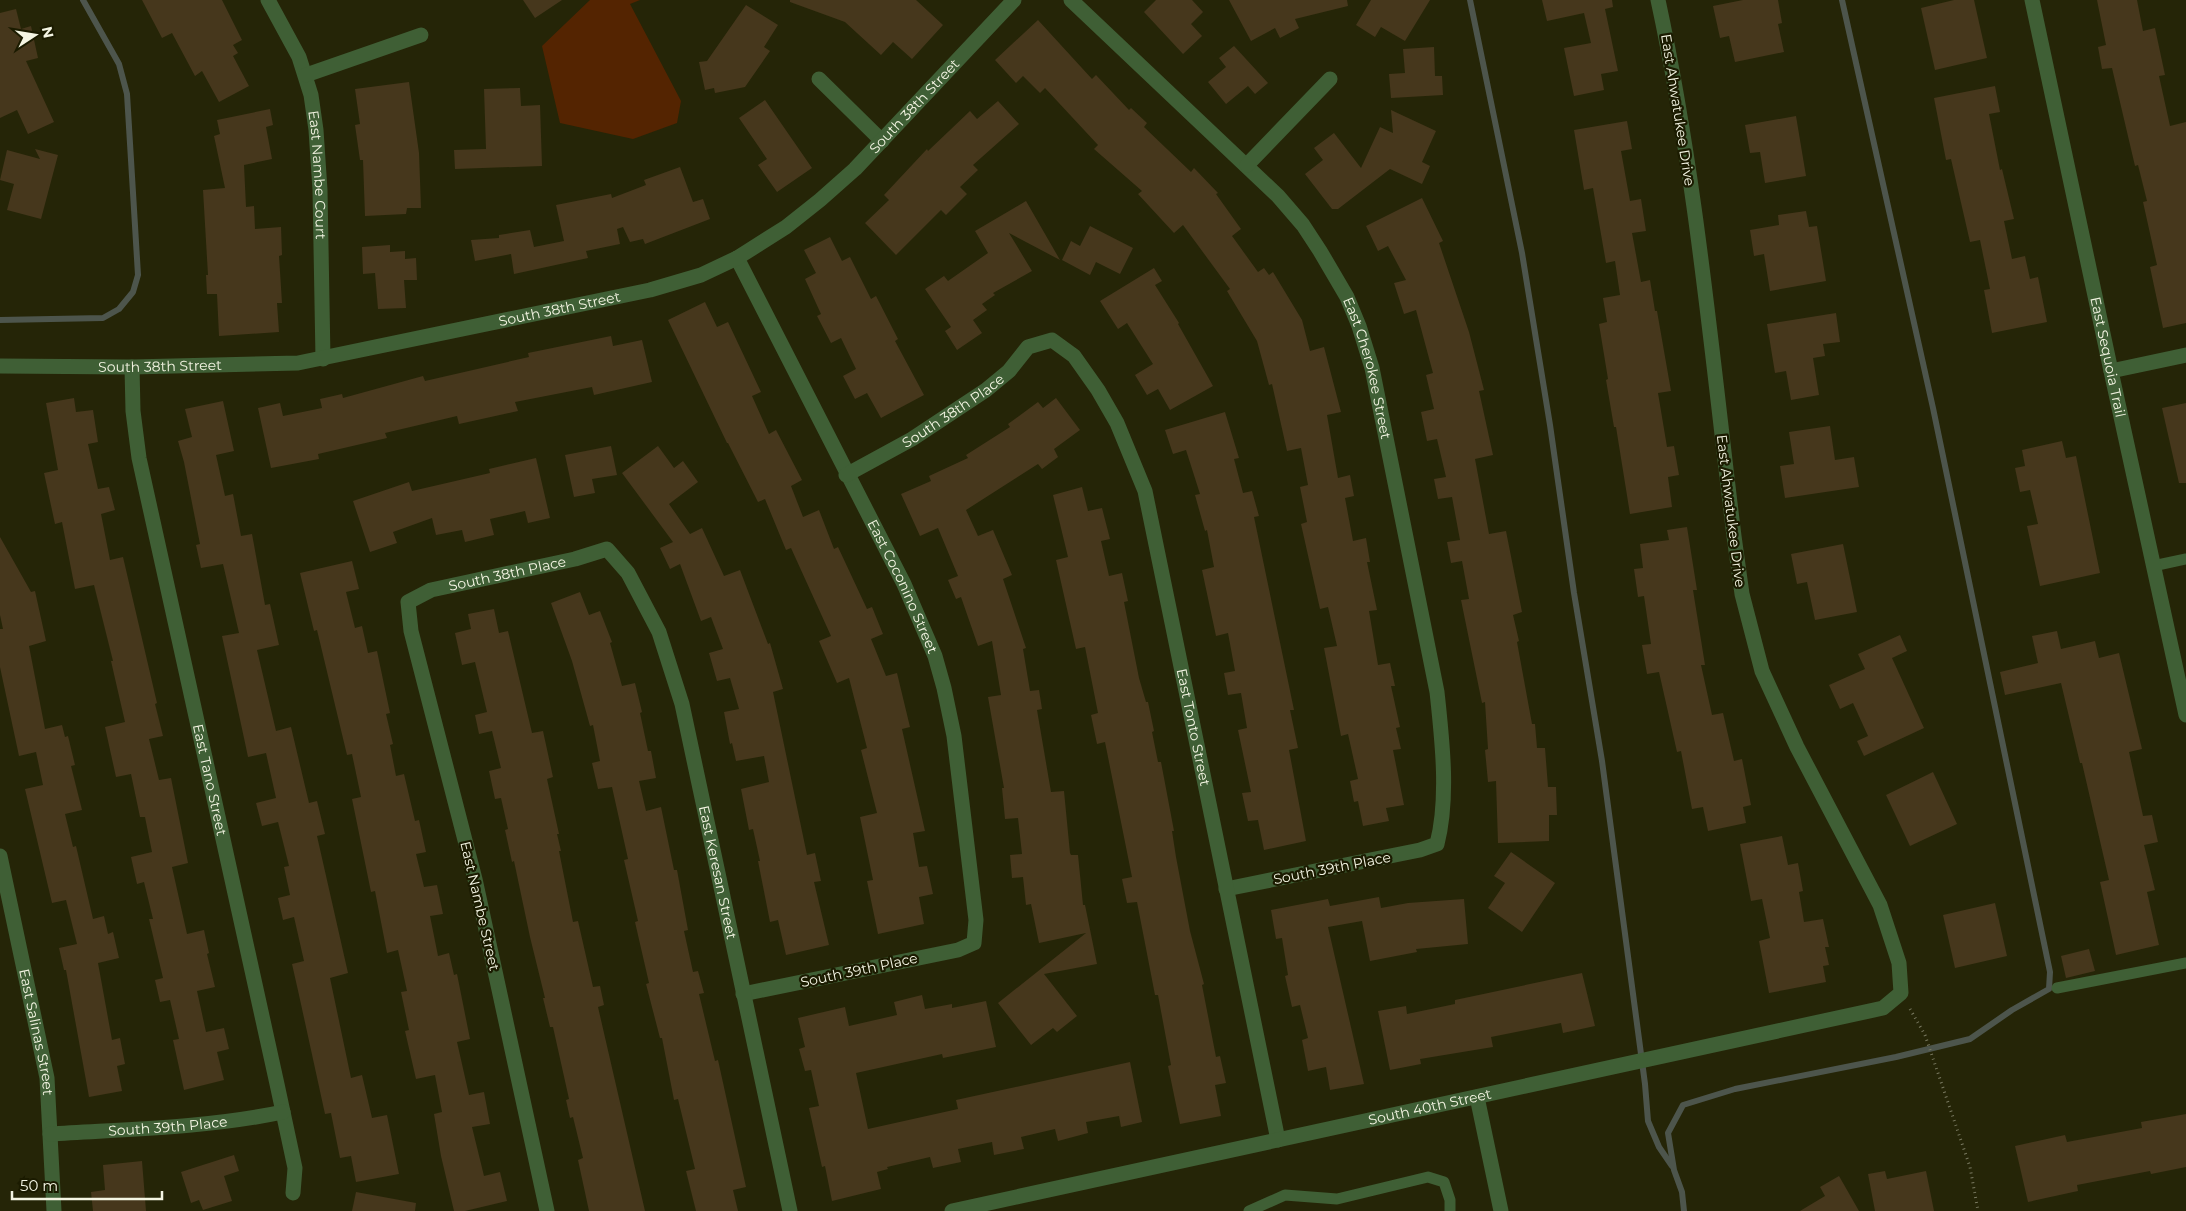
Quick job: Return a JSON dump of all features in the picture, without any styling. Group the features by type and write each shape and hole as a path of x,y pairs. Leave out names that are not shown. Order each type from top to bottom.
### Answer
{"street":[{"name":"East Nambe Court","path":"268,0 299,57 311,95 317,140 320,190 323,359"},
{"name":"South 38th Street","path":"0,366 256,366 298,363 650,290 701,275 737,258 786,227 856,169 1014,0"},
{"name":"East Cherokee Street","path":"1071,0 1278,196 1303,225 1347,297 1372,368 1437,692 1441,735 1442,779 1442,825 1437,844"},
{"name":"East Ahwatukee Drive","path":"1658,0 1674,72 1688,163 1734,536 1742,594 1752,640 1777,707 1880,905 1899,963 1901,993"},
{"name":"East Sequoia Trail","path":"2032,0 2110,371 2186,715"},
{"path":"306,75 421,35"},
{"path":"819,79 882,141"},
{"path":"1247,165 1330,79"},
{"name":"East Coconino Street","path":"737,258 922,621 944,688 954,736 976,920 974,943"},
{"name":"South 38th Place","path":"846,475 912,439 986,390 1009,371 1028,347 1052,340"},
{"name":"East Tonto Street","path":"1052,340 1074,356 1098,390 1117,423 1145,491 1278,1140"},
{"path":"2110,371 2186,355"},
{"name":"East Tano Street","path":"132,367 132,411 139,458 295,1168 293,1193"},
{"name":"South 38th Place","path":"408,602 431,590 575,560 607,549"},
{"name":"East Keresan Street","path":"607,549 628,573 659,632 682,704 790,1211"},
{"name":"East Nambe Street","path":"408,602 411,631 475,879 547,1211"},
{"name":"South 39th Place","path":"1226,889 1420,850 1437,844"},
{"name":"East Salinas Street","path":"0,856 47,1078 54,1211"},
{"name":"South 39th Place","path":"743,994 940,954 958,950 974,943"},
{"name":"South 40th Street","path":"952,1211 1883,1008 1901,993"},
{"path":"1476,1097 1501,1211"},
{"name":"South 39th Place","path":"50,1134 233,1122 283,1112"}],"lane":[{"path":"2153,566 2186,559"},
{"path":"2057,988 2186,963"},
{"path":"1249,1211 1285,1195 1337,1199 1428,1177 1444,1182 1450,1200 1450,1211"}],"path":[{"path":"1901,993 1925,1035 1970,1167 1978,1211"}],"shaded area":[{"path":"590,0 640,0 630,4 681,101 677,123 633,139 560,123 542,46"}],"building":[{"path":"142,0 222,0 242,40 233,45 238,53 233,56 249,86 219,102 202,71 195,76 172,33 162,38"},
{"path":"523,0 562,0 535,18"},
{"path":"790,0 916,0 943,25 912,59 893,42 881,55 845,22 790,2"},
{"path":"1156,0 1192,0 1203,12 1191,24 1202,36 1183,54 1144,12"},
{"path":"1229,0 1347,0 1348,6 1295,19 1299,28 1280,38 1275,28 1251,41"},
{"path":"1371,0 1430,0 1405,41 1381,27 1375,37 1356,25"},
{"path":"1542,0 1612,0 1613,7 1605,9 1618,71 1601,74 1604,90 1574,96 1564,48 1591,43 1584,13 1547,21"},
{"path":"1743,0 1778,0 1782,23 1778,24 1784,52 1735,62 1729,36 1720,38 1713,6"},
{"path":"1954,0 1974,0 1987,58 1935,70 1921,8"},
{"path":"2097,0 2137,0 2143,31 2155,28 2165,75 2159,76 2170,126 2186,122 2186,323 2163,328 2150,267 2157,265 2143,202 2147,201 2138,165 2135,166 2112,68 2102,69 2098,47 2106,45"},
{"path":"746,5 778,25 764,47 770,51 745,87 715,93 714,88 705,90 699,62 707,61"},
{"path":"16,9 21,29 31,26 38,58 26,61 54,122 28,134 17,110 0,118 0,13"},
{"path":"1038,20 1092,79 1096,75 1129,110 1131,108 1147,123 1144,127 1191,172 1194,168 1218,193 1216,194 1241,229 1232,236 1258,272 1264,268 1269,275 1273,272 1302,320 1310,351 1324,347 1341,412 1327,415 1338,478 1350,475 1354,496 1345,498 1353,541 1366,538 1370,562 1367,562 1377,610 1369,611 1378,665 1390,663 1395,686 1391,686 1400,727 1396,728 1401,749 1393,750 1404,805 1386,808 1389,821 1363,826 1358,801 1354,802 1350,781 1358,779 1348,734 1341,736 1324,648 1337,646 1328,607 1320,609 1301,524 1307,522 1300,487 1308,485 1301,448 1287,451 1272,384 1269,385 1257,341 1227,291 1230,289 1183,225 1174,233 1138,194 1142,191 1094,149 1098,145 1045,88 1040,93 1023,76 1016,83 995,60"},
{"path":"1234,46 1268,83 1255,94 1248,86 1226,104 1208,82 1226,67 1219,58"},
{"path":"1434,47 1435,76 1442,76 1443,95 1391,98 1389,74 1405,73 1403,49"},
{"path":"409,82 419,153 421,208 407,208 406,214 365,216 363,160 360,160 355,125 360,124 355,89"},
{"path":"1995,86 2000,112 1989,114 2000,170 2002,169 2014,219 2004,221 2012,259 2025,256 2030,279 2038,277 2047,322 1992,333 1984,290 1990,289 1980,240 1970,242 1951,159 1946,160 1934,98"},
{"path":"520,88 521,106 540,105 542,166 455,169 454,150 486,149 484,89"},
{"path":"765,100 812,168 777,192 758,165 767,159 739,118"},
{"path":"998,101 1019,124 973,165 978,170 960,187 967,194 946,215 941,210 896,255 865,223 889,200 884,195 927,149 928,151 970,111 977,119"},
{"path":"270,109 273,125 266,127 272,159 244,165 246,207 254,206 255,229 281,227 282,255 279,256 282,303 277,303 279,332 219,336 217,294 207,294 206,275 208,275 203,190 225,188 214,136 220,134 217,120"},
{"path":"1391,110 1436,131 1422,162 1430,166 1422,184 1390,169 1338,209 1332,209 1305,174 1323,160 1314,148 1334,133 1361,168 1380,127 1393,133"},
{"path":"1796,116 1806,176 1765,183 1760,152 1750,153 1745,125"},
{"path":"1627,121 1632,149 1621,151 1630,201 1641,199 1646,231 1632,233 1641,282 1650,280 1655,311 1657,311 1671,391 1658,393 1667,447 1674,446 1679,475 1668,477 1672,507 1630,514 1616,427 1614,427 1606,380 1608,379 1599,324 1607,322 1603,298 1620,295 1615,261 1606,263 1593,188 1584,190 1574,130"},
{"path":"35,149 58,155 41,219 7,210 14,184 0,180 7,150 40,159"},
{"path":"680,167 693,202 703,199 710,219 645,244 643,239 630,242 623,227 617,229 620,244 586,251 588,258 514,274 511,254 475,261 471,240 499,238 499,235 530,230 534,247 564,241 556,205 611,194 612,198 646,185 644,180"},
{"path":"1422,198 1443,241 1439,243 1469,332 1484,390 1479,391 1493,455 1475,459 1489,534 1506,531 1522,612 1513,615 1532,724 1535,724 1537,748 1545,748 1548,787 1556,787 1557,815 1549,815 1549,841 1498,843 1496,781 1488,782 1485,750 1488,749 1485,702 1482,703 1461,600 1469,599 1462,561 1451,563 1447,542 1460,540 1452,497 1438,499 1434,479 1446,477 1437,439 1427,441 1421,412 1434,409 1426,375 1433,373 1416,310 1404,314 1394,283 1406,280 1388,246 1378,251 1366,226"},
{"path":"1026,201 1060,260 1009,233 1032,271 993,293 995,295 982,304 987,310 973,320 982,333 957,350 945,331 951,327 925,289 944,276 948,281 988,253 975,231"},
{"path":"1806,211 1809,227 1817,226 1826,281 1770,291 1764,254 1754,256 1750,230 1779,225 1778,215"},
{"path":"1090,226 1133,248 1120,274 1096,262 1090,275 1062,260 1071,241 1080,246"},
{"path":"830,237 842,261 850,257 871,299 876,296 898,339 895,341 924,395 881,418 867,393 855,399 843,376 856,369 841,338 831,343 817,316 821,314 805,279 816,273 804,250"},
{"path":"390,245 390,252 405,251 405,259 416,258 417,280 404,280 406,308 378,309 375,273 363,274 362,247"},
{"path":"1154,268 1162,281 1155,285 1179,323 1213,386 1170,410 1158,389 1147,395 1135,375 1153,364 1127,323 1118,329 1100,301"},
{"path":"705,302 717,327 728,322 761,392 752,396 769,434 776,430 802,480 791,486 803,517 819,510 834,549 838,547 867,609 872,607 883,634 871,639 886,676 897,673 910,727 902,729 925,831 913,833 919,867 927,866 933,894 919,897 924,924 878,934 867,881 873,880 860,817 877,813 861,750 867,748 849,678 837,683 819,641 831,636 791,548 786,550 765,499 758,502 727,443 668,320"},
{"path":"1836,313 1840,342 1823,344 1825,356 1813,358 1819,395 1791,400 1786,371 1775,373 1767,324"},
{"path":"611,336 613,346 642,340 652,382 594,395 592,387 515,402 518,411 459,424 457,416 385,433 387,438 318,454 319,459 271,468 258,408 280,403 283,416 322,408 320,399 342,394 343,398 423,376 425,381 529,357 528,353"},
{"path":"74,398 76,412 93,410 98,442 88,444 98,489 109,487 115,510 101,514 110,560 123,557 157,703 155,704 163,736 149,739 159,780 171,778 188,863 172,867 187,934 204,930 209,953 207,954 215,987 197,991 206,1032 224,1028 229,1049 217,1052 224,1080 184,1090 173,1040 179,1039 170,1000 160,1002 155,980 163,978 149,919 153,919 144,882 137,884 131,857 152,852 145,817 140,817 131,774 116,777 105,727 125,722 111,661 113,661 94,585 75,589 62,522 55,524 44,473 58,470 46,403"},
{"path":"1056,398 1080,430 1054,449 1058,457 1042,469 1038,464 966,510 978,536 993,530 1012,575 1003,579 1026,648 1023,649 1030,691 1039,690 1042,709 1037,710 1051,792 1064,791 1070,853 1071,855 1078,855 1083,905 1085,905 1097,964 1044,974 1077,1016 1057,1032 1053,1028 1031,1045 998,1003 1086,933 1039,943 1031,904 1026,905 1023,877 1012,878 1010,855 1022,854 1018,818 1005,819 1002,788 1004,788 988,697 1001,695 992,641 978,646 961,597 956,599 948,580 958,576 938,528 920,536 901,494 931,481 929,476 968,458 966,455 1010,427 1008,424 1038,402 1043,408"},
{"path":"223,401 234,451 216,455 225,496 233,494 241,536 252,534 265,605 270,604 279,645 257,650 276,731 291,727 309,803 317,801 325,834 317,836 348,973 330,978 351,1078 362,1075 372,1118 387,1115 399,1174 356,1182 351,1156 340,1158 331,1113 325,1114 292,964 304,961 294,917 283,920 278,898 290,895 284,867 289,866 278,822 262,826 256,803 276,798 266,753 248,757 222,636 239,633 223,564 201,568 196,545 200,544 178,441 192,437 185,409"},
{"path":"2186,403 2186,483 2179,483 2162,408"},
{"path":"1225,412 1239,458 1234,459 1243,493 1252,491 1259,516 1254,517 1294,710 1290,710 1298,748 1289,750 1306,841 1264,850 1258,820 1248,821 1242,793 1251,792 1238,730 1247,728 1241,693 1228,695 1224,673 1235,671 1228,633 1216,636 1202,570 1214,567 1207,530 1205,531 1195,495 1200,494 1186,450 1173,454 1165,430"},
{"path":"1830,426 1835,460 1854,457 1859,487 1785,498 1780,466 1794,464 1789,432"},
{"path":"2062,441 2066,458 2076,456 2100,573 2040,586 2027,526 2038,524 2030,490 2020,492 2015,468 2025,466 2022,450"},
{"path":"611,446 617,475 592,479 595,493 574,497 565,455"},
{"path":"658,446 674,468 683,461 698,482 669,504 690,534 702,528 724,576 740,570 768,644 770,643 783,689 773,692 807,855 815,853 821,881 814,882 829,945 786,955 778,920 770,922 758,861 760,861 753,829 749,830 741,789 769,782 764,756 736,761 732,743 730,744 724,712 739,709 730,678 717,681 709,653 723,649 711,617 701,621 680,564 670,569 660,548 673,542 622,473"},
{"path":"536,458 550,518 528,523 525,511 490,519 494,535 465,542 462,530 436,535 432,518 393,532 397,543 370,552 353,501 409,482 412,491 490,473 489,469"},
{"path":"1082,487 1088,511 1102,508 1110,539 1101,541 1109,576 1122,573 1128,601 1124,602 1139,678 1146,702 1148,702 1158,762 1161,762 1190,931 1204,984 1202,985 1216,1057 1220,1056 1226,1083 1215,1085 1221,1116 1180,1124 1168,1066 1171,1065 1158,995 1155,995 1137,902 1127,903 1122,879 1132,877 1105,742 1097,744 1091,715 1098,713 1085,647 1076,649 1056,560 1068,557 1053,495"},
{"path":"1687,527 1697,590 1693,590 1705,665 1701,665 1712,715 1723,713 1734,761 1742,759 1751,805 1743,807 1746,823 1708,831 1703,807 1692,809 1681,751 1677,752 1659,672 1647,674 1642,645 1651,644 1644,596 1638,597 1634,569 1643,568 1640,544 1669,540 1667,530"},
{"path":"0,537 31,592 35,591 46,641 29,646 45,729 62,725 65,737 68,736 75,765 71,766 82,810 65,814 73,847 76,846 93,919 104,916 108,934 113,932 119,958 98,963 112,1040 120,1038 125,1064 117,1066 122,1091 89,1097 66,970 64,970 59,948 77,944 66,900 52,903 25,789 43,785 36,752 19,756 0,667 0,629 3,629 0,615"},
{"path":"1843,544 1857,612 1815,620 1807,582 1797,584 1791,554"},
{"path":"352,561 359,589 346,592 355,628 362,626 368,653 377,651 390,713 386,714 393,744 390,745 396,776 404,774 415,821 419,820 426,852 416,854 424,887 437,885 443,914 430,916 438,956 449,953 454,975 457,974 470,1039 457,1042 469,1095 484,1092 490,1124 472,1127 484,1176 500,1172 507,1201 465,1211 454,1211 441,1156 434,1114 442,1112 435,1075 416,1079 405,1031 409,1030 401,992 407,991 398,950 387,953 375,891 371,892 352,799 361,797 352,754 347,755 317,630 314,631 300,573"},
{"path":"580,592 589,615 600,611 612,642 610,643 622,686 635,683 648,751 651,751 656,778 639,781 646,811 661,807 674,870 677,870 688,930 684,931 693,972 698,971 704,993 699,994 715,1061 718,1060 746,1187 733,1190 738,1211 696,1211 686,1171 695,1169 678,1099 674,1100 662,1038 660,1038 646,984 649,983 635,922 638,921 624,860 628,859 612,787 598,789 592,763 600,761 593,725 590,726 572,661 551,603"},
{"path":"494,609 499,633 508,631 532,733 543,731 553,777 547,779 559,834 557,834 561,851 559,851 573,922 578,921 593,987 600,986 604,1005 598,1007 645,1211 589,1211 578,1160 583,1158 573,1117 570,1118 566,1100 569,1099 553,1027 550,1027 543,998 545,998 514,861 512,862 505,830 508,829 501,798 495,799 489,771 501,768 492,731 479,734 475,715 487,712 475,662 462,665 455,633 471,629 468,614"},
{"path":"2057,631 2061,649 2095,641 2099,658 2119,653 2142,749 2129,752 2143,816 2152,815 2158,842 2144,845 2155,890 2147,892 2159,945 2116,955 2100,882 2109,880 2061,683 2005,695 2000,672 2038,663 2032,636"},
{"path":"1900,635 1907,651 1892,658 1924,728 1864,756 1857,741 1868,736 1853,703 1840,709 1829,685 1865,669 1858,654"},
{"path":"1933,772 1957,824 1910,846 1886,795"},
{"path":"1782,836 1788,865 1798,863 1803,891 1799,892 1804,922 1823,919 1829,947 1825,947 1829,965 1823,966 1826,982 1769,993 1759,941 1770,938 1762,899 1751,901 1740,844"},
{"path":"1511,852 1555,883 1522,932 1488,908 1505,883 1494,876"},
{"path":"1379,897 1381,908 1408,903 1464,899 1468,944 1416,949 1417,952 1370,961 1362,921 1328,927 1364,1084 1330,1090 1326,1067 1308,1071 1302,1040 1308,1038 1300,1005 1292,1007 1285,976 1288,975 1282,938 1276,939 1271,910 1328,899 1330,906"},
{"path":"1995,903 2007,956 1955,968 1943,915"},
{"path":"2089,949 2095,971 2066,978 2061,956"},
{"path":"1582,973 1595,1026 1563,1033 1561,1023 1491,1037 1493,1047 1420,1059 1421,1064 1390,1070 1378,1011 1406,1006 1407,1014 1455,1004 1455,1000"},
{"path":"922,995 925,1009 952,1004 952,1008 986,1001 996,1047 943,1058 942,1054 856,1073 868,1129 958,1109 956,1100 1130,1062 1142,1122 1121,1127 1119,1116 1086,1122 1088,1133 1058,1141 1055,1129 1021,1137 1024,1149 994,1155 992,1142 958,1149 961,1162 933,1168 930,1157 887,1167 888,1169 877,1172 881,1189 832,1201 825,1166 822,1167 809,1108 819,1106 811,1070 805,1071 799,1049 805,1047 798,1018 845,1007 849,1026 897,1015 894,1002"},
{"path":"2186,1114 2186,1167 2151,1174 2150,1171 2077,1185 2078,1191 2028,1202 2015,1146 2065,1135 2067,1142 2142,1128 2141,1122"},
{"path":"234,1155 239,1171 224,1176 232,1201 203,1210 199,1200 191,1203 181,1172"},
{"path":"142,1161 146,1211 93,1211 91,1192 105,1190 103,1165"},
{"path":"1885,1171 1887,1179 1926,1171 1934,1211 1875,1211 1868,1174"},
{"path":"1839,1176 1859,1211 1800,1211 1825,1196 1820,1187"},
{"path":"356,1192 416,1203 415,1211 352,1211"}],"waterway":[{"path":"0,320 103,318 119,309 133,292 138,275 127,94 119,64 83,0"},
{"path":"1470,0 1522,253 1550,425 1574,593 1602,761 1645,1084 1648,1121 1659,1147 1672,1166"},
{"path":"1684,1211 1682,1192 1674,1170 1668,1133 1683,1105 1735,1089 1896,1057 1970,1039 2012,1010 2049,989 2050,972 1933,408 1842,0"}]}
